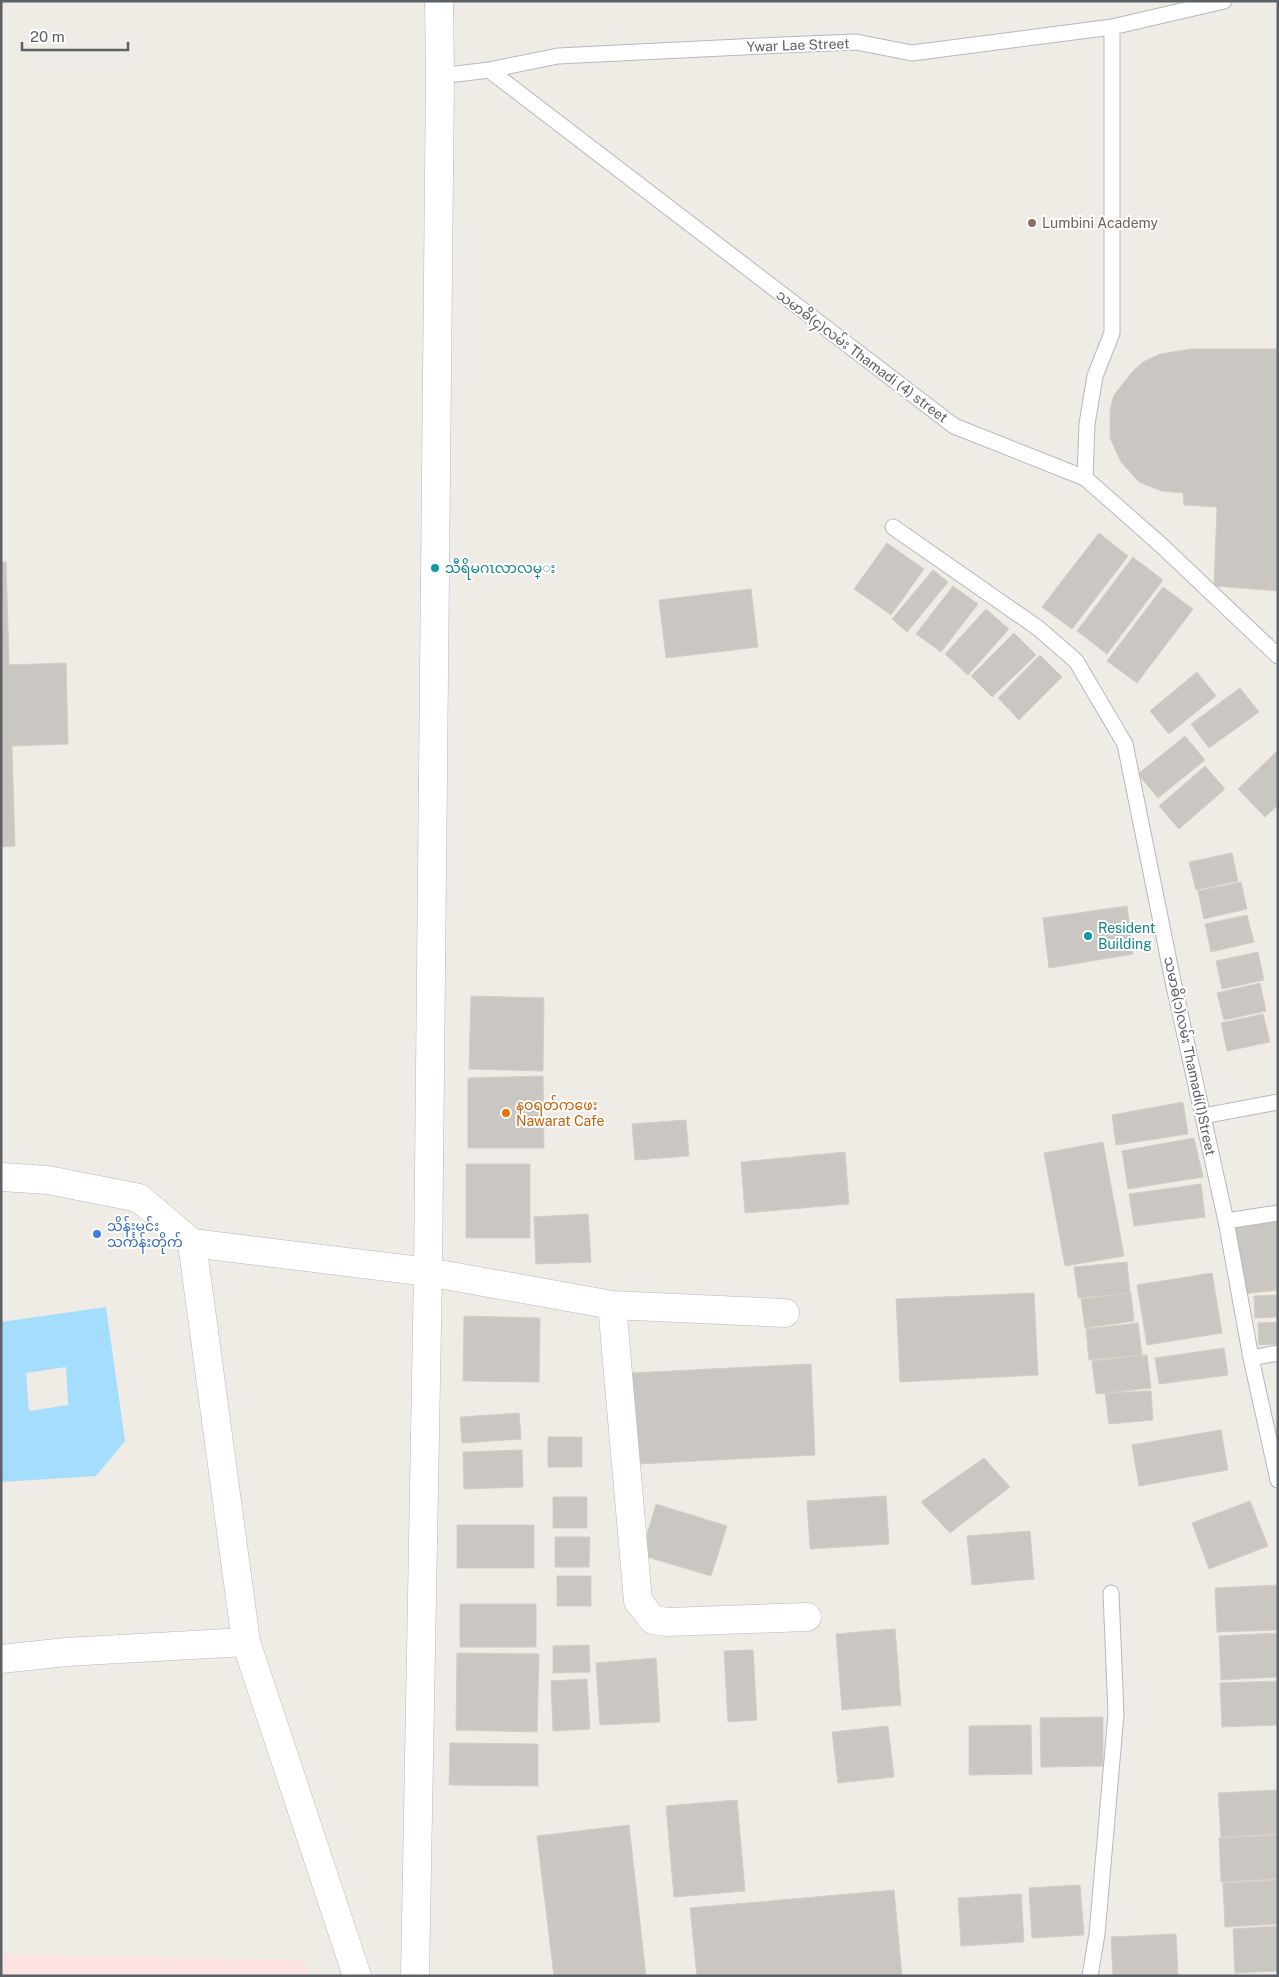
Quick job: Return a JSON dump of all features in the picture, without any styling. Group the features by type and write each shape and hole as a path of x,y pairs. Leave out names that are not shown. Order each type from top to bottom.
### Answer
{"street":[{"path":"415,1976 428,1272 440,76 439,1"},
{"path":"1,1177 48,1180 139,1198 192,1243 428,1272 612,1305 785,1313"},
{"path":"192,1243 246,1642 357,1976"},
{"path":"612,1305 638,1601 653,1620 668,1622 807,1617"},
{"path":"1,1659 66,1652 246,1642"}],"lane":[{"name":"Ywar Lae Street","path":"489,70 558,56 856,42 912,53 1112,27 1224,1"},
{"path":"1085,478 1087,424 1095,376 1112,333 1112,27"},
{"path":"440,76 489,70"},
{"name":"သမာဓိ(၄)လမ်း Thamadi (4) street","path":"489,70 954,426 1085,478 1161,545 1278,656"},
{"name":"သမာဓိ(၁)လမ်း Thamadi(1)Street","path":"893,527 1038,628 1076,661 1125,744 1174,986 1226,1221 1251,1358 1278,1480"},
{"path":"1203,1116 1278,1102"},
{"path":"1226,1221 1278,1213"},
{"path":"1251,1358 1278,1353"},
{"path":"1090,1976 1098,1934 1116,1714 1111,1593"}],"shaded area":[{"path":"1,1955 302,1960 309,1976 1,1976"}],"water":[{"path":"106,1307 125,1441 96,1476 1,1482 1,1322"}],"pier":[{"path":"66,1367 68,1405 29,1411 26,1373"}],"building":[{"path":"1191,349 1278,349 1278,591 1214,586 1217,507 1184,505 1183,493 1162,491 1139,482 1121,462 1110,438 1110,410 1114,395 1132,372 1143,362 1160,354"},
{"path":"1099,533 1128,556 1072,629 1042,607"},
{"path":"887,543 924,569 891,615 854,589"},
{"path":"1133,557 1163,580 1107,654 1077,631"},
{"path":"1,562 6,562 9,665 66,663 68,744 12,746 15,846 1,847"},
{"path":"933,570 948,582 907,632 892,619"},
{"path":"953,586 978,604 941,652 916,634"},
{"path":"1163,587 1193,609 1137,683 1107,661"},
{"path":"751,589 758,647 666,658 659,600"},
{"path":"986,609 1009,629 968,675 945,654"},
{"path":"1014,633 1036,655 992,697 971,676"},
{"path":"1040,655 1062,677 1019,720 998,698"},
{"path":"1197,672 1216,696 1169,734 1150,711"},
{"path":"1240,688 1259,712 1209,748 1191,724"},
{"path":"1185,736 1205,760 1158,798 1138,774"},
{"path":"1278,750 1278,805 1265,817 1238,789"},
{"path":"1205,766 1225,789 1179,829 1159,806"},
{"path":"1232,853 1238,881 1196,890 1189,862"},
{"path":"1241,882 1247,909 1204,919 1198,891"},
{"name":"Resident Building","path":"1127,906 1133,954 1049,968 1043,918"},
{"path":"1247,915 1254,942 1211,952 1205,924"},
{"path":"1258,952 1264,980 1222,989 1216,961"},
{"path":"1260,983 1266,1011 1224,1020 1217,993"},
{"path":"471,996 544,998 543,1071 469,1069"},
{"path":"1263,1014 1270,1042 1227,1051 1221,1023"},
{"name":"နဝရတ်ကဖေး Nawarat Cafe","path":"543,1076 544,1148 468,1148 468,1078"},
{"path":"1183,1102 1188,1134 1116,1145 1112,1115"},
{"path":"686,1120 689,1156 635,1160 632,1124"},
{"path":"1194,1138 1203,1177 1128,1189 1122,1151"},
{"path":"1103,1142 1124,1256 1065,1266 1044,1153"},
{"path":"845,1152 849,1204 745,1213 741,1162"},
{"path":"466,1164 530,1164 530,1238 466,1238"},
{"path":"1201,1184 1205,1217 1134,1226 1129,1194"},
{"path":"588,1214 591,1262 536,1264 534,1217"},
{"path":"1278,1217 1278,1290 1243,1294 1233,1223"},
{"path":"1127,1262 1130,1293 1078,1298 1074,1267"},
{"path":"1212,1273 1222,1333 1147,1345 1137,1285"},
{"path":"1034,1293 1038,1375 900,1382 896,1299"},
{"path":"1131,1293 1134,1321 1085,1328 1081,1299"},
{"path":"1278,1295 1278,1317 1255,1318 1254,1296"},
{"path":"464,1316 540,1318 539,1382 463,1381"},
{"path":"1278,1322 1278,1344 1259,1345 1258,1323"},
{"path":"1138,1323 1142,1355 1089,1360 1086,1329"},
{"path":"1224,1348 1228,1375 1159,1384 1155,1358"},
{"path":"1147,1355 1151,1388 1096,1394 1092,1361"},
{"path":"811,1364 815,1455 637,1464 632,1373"},
{"path":"1151,1391 1153,1420 1109,1424 1105,1393"},
{"path":"519,1413 521,1439 462,1443 460,1417"},
{"path":"1221,1430 1228,1470 1139,1486 1132,1445"},
{"path":"548,1437 582,1437 582,1467 548,1467"},
{"path":"522,1450 523,1487 464,1489 463,1452"},
{"path":"984,1458 1010,1487 950,1533 921,1502"},
{"path":"886,1496 889,1544 810,1549 807,1501"},
{"path":"553,1497 587,1497 587,1528 553,1528"},
{"path":"1250,1501 1268,1546 1209,1569 1192,1523"},
{"path":"656,1504 727,1526 711,1576 641,1555"},
{"path":"457,1525 534,1525 534,1568 457,1568"},
{"path":"1030,1531 1034,1579 972,1585 967,1536"},
{"path":"555,1537 590,1537 589,1567 555,1567"},
{"path":"557,1576 591,1576 591,1606 557,1606"},
{"path":"1278,1585 1278,1630 1217,1632 1215,1588"},
{"path":"460,1604 536,1604 536,1647 460,1647"},
{"path":"895,1629 901,1705 842,1710 836,1634"},
{"path":"1278,1633 1278,1677 1221,1680 1219,1636"},
{"path":"589,1645 590,1672 553,1673 553,1646"},
{"path":"753,1650 757,1720 728,1722 724,1651"},
{"path":"457,1653 539,1654 537,1732 456,1730"},
{"path":"656,1658 660,1722 600,1725 596,1663"},
{"path":"587,1679 590,1729 553,1731 551,1681"},
{"path":"1278,1681 1278,1725 1222,1727 1220,1683"},
{"path":"1103,1717 1103,1766 1041,1767 1040,1718"},
{"path":"1031,1725 1032,1774 969,1775 969,1726"},
{"path":"888,1726 894,1777 838,1783 832,1732"},
{"path":"450,1743 538,1744 538,1786 449,1785"},
{"path":"1278,1790 1278,1834 1221,1837 1218,1793"},
{"path":"737,1800 745,1891 674,1897 666,1806"},
{"path":"629,1825 646,1976 554,1976 537,1836"},
{"path":"1278,1835 1278,1879 1221,1882 1219,1838"},
{"path":"1278,1880 1278,1924 1225,1927 1223,1883"},
{"path":"1080,1885 1084,1935 1032,1938 1029,1888"},
{"path":"894,1890 902,1976 697,1976 690,1908"},
{"path":"1021,1894 1024,1942 961,1946 958,1898"},
{"path":"1278,1926 1278,1971 1235,1973 1233,1929"},
{"path":"1176,1934 1178,1976 1113,1976 1111,1937"}],"place":[{"name":"Lumbini Academy","path":"1032,223"},
{"name":"သီရိမဂၤလာလမ္‌း","path":"435,568"},
{"name":"Resident Building","path":"1088,936"},
{"name":"နဝရတ်ကဖေး Nawarat Cafe","path":"506,1113"},
{"name":"သိန်းမင်း သင်္ကန်းတိုက်","path":"97,1234"}]}
